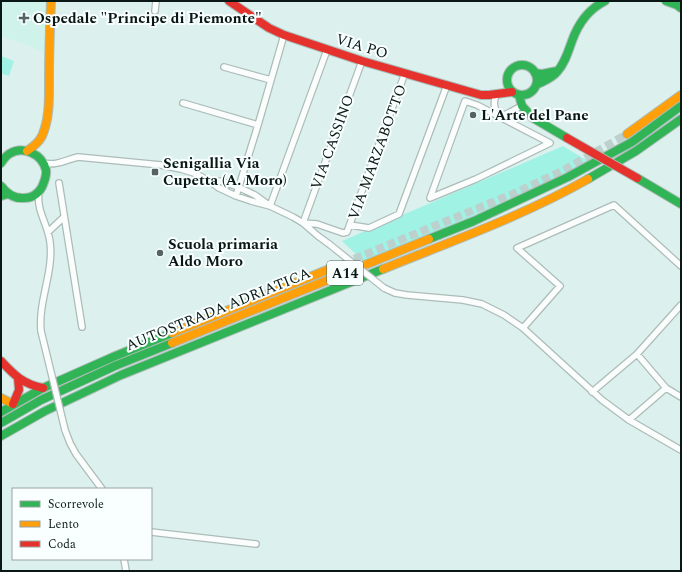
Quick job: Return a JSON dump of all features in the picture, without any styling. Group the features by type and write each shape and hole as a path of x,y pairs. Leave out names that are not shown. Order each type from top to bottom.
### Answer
{"main road":[{"path":"36,155 38,142 45,128 49,99 51,1"},
{"name":"VIA PO","path":"230,1 269,28 284,35 327,50 480,95 488,96 504,92 516,93 523,96 530,94"},
{"path":"536,85 548,80 558,71 566,58 574,34 580,22 588,12 605,1"},
{"path":"666,1 681,8"},
{"path":"496,95 507,80 512,69 521,65 530,68 535,73 537,81 535,88 530,94 525,110"},
{"path":"535,73 558,71"},
{"path":"507,80 509,88 516,93 525,110 540,123 681,204"},
{"path":"627,134 681,94"},
{"name":"AUTOSTRADA ADRIATICA","path":"1,423 41,400 117,365 460,227 568,178 632,142 681,106"},
{"name":"AUTOSTRADA ADRIATICA","path":"1,436 45,410 121,375 477,231 544,202 572,188 636,151 681,119"},
{"path":"27,151 38,142"},
{"path":"1,163 3,159 14,152 20,150 27,151 36,155 43,163 46,173 44,184 31,201 4,195 1,186"},
{"path":"1,412 42,388 113,357 332,268"},
{"path":"1,361 18,378 31,385 42,388"},
{"path":"13,404 19,390 18,378"},
{"path":"1,398 13,404"}],"street":[{"path":"155,10 156,1"},
{"path":"236,196 284,35"},
{"path":"270,206 327,50"},
{"name":"VIA CASSINO","path":"303,224 362,60"},
{"path":"224,66 271,80"},
{"name":"VIA MARZABOTTO","path":"303,224 317,224 343,234 347,232 405,73"},
{"path":"350,225 368,228 400,214 447,85"},
{"path":"496,95 494,104 495,110 499,116 550,143 476,179 430,198 465,101 499,116 509,114 518,108 525,110"},
{"path":"183,103 258,125"},
{"path":"46,173 56,164 78,157 161,165 194,173 236,196 251,202 270,206"},
{"path":"43,163 56,164"},
{"path":"211,182 221,182 238,187 255,195 270,206 293,217 384,288 395,293 407,296 463,300 482,304 504,315 523,328 592,392 629,420 681,450"},
{"path":"59,183 82,327"},
{"path":"39,192 38,198 40,211 48,232 51,252 50,266 41,310 41,331 65,430 76,454 101,488"},
{"path":"31,201 40,211"},
{"path":"523,328 560,286 517,248 614,205 681,266"},
{"path":"48,232 64,217"},
{"path":"592,392 637,354 681,305"},
{"path":"637,354 666,388 681,397"},
{"path":"629,420 666,388"},
{"path":"152,532 256,544"},
{"path":"124,560 126,571"}],"shaded area":[{"name":"Ospedale \"Principe di Piemonte\"","path":"1,1 46,1 45,52 1,36"}],"green space":[{"path":"1,56 14,61 9,76 1,73"},
{"path":"563,146 588,161 534,190 363,261 342,241"}],"tunnel":[{"path":"332,268 515,193 564,170 627,134"}],"traffic: fast":[{"path":"536,85 550,78 560,69 568,53 574,35 581,23 594,8 605,1"},
{"path":"666,1 681,8"},
{"path":"522,65 533,69 537,80 533,91 522,95 511,91 507,80 511,69 522,65"},
{"path":"535,73 542,74 557,71"},
{"path":"519,95 522,106 533,118 567,138"},
{"path":"429,239 474,221 568,177 632,142 681,106"},
{"path":"588,179 636,151 681,119"},
{"path":"1,163 9,154 20,150 31,153 40,159 46,170 42,187 37,194 30,197 14,197 8,194 1,186"},
{"path":"637,178 681,204"},
{"path":"1,196 8,194"},
{"path":"1,436 45,411 121,375 383,269"},
{"path":"1,412 43,388 172,333"},
{"path":"1,423 41,400 117,365 172,343"}],"traffic: slow":[{"path":"27,151 41,138 45,129 48,115 51,1"},
{"path":"627,134 681,95"},
{"path":"383,269 513,216 588,179"},
{"path":"172,343 429,239"},
{"path":"172,333 332,268"},
{"path":"1,398 13,404"}],"traffic: jam":[{"path":"229,1 269,28 284,35 362,61 481,95 512,92"},
{"path":"567,138 637,178"},
{"path":"1,361 19,378 30,384 43,388"},
{"path":"13,404 19,390 18,378"}],"place":[{"name":"Ospedale \"Principe di Piemonte\"","path":"24,18"},
{"name":"L'Arte del Pane","path":"473,115"},
{"name":"Senigallia Via Cupetta (A. Moro)","path":"155,172"},
{"name":"Scuola primaria Aldo Moro","path":"160,253"}]}
